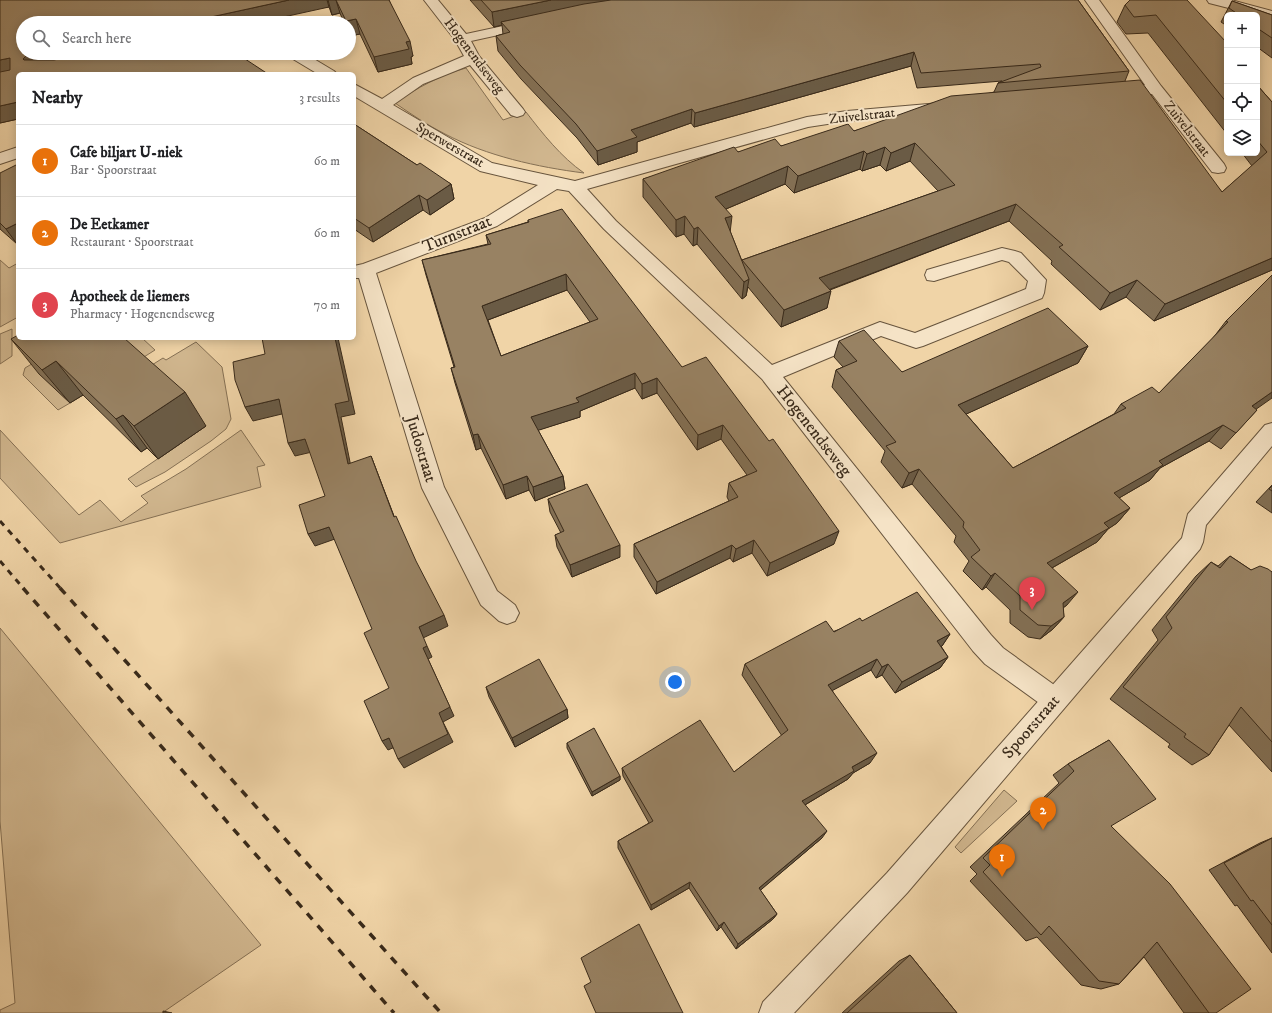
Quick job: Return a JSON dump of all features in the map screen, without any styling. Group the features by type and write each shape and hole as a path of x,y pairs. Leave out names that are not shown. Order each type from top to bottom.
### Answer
{"street":[{"name":"Hogenendseweg","path":"431,0 462,39 473,58 517,112"},
{"name":"Zuivelstraat","path":"1092,0 1156,89 1218,168"},
{"path":"1214,0 1272,15"},
{"path":"462,39 546,21"},
{"path":"382,106 418,81 473,58"},
{"path":"305,60 326,72"},
{"name":"Zuivelstraat","path":"1100,94 1156,89"},
{"name":"Sperwerstraat","path":"356,90 486,167 554,183"},
{"name":"Zuivelstraat","path":"575,188 807,122 847,116 958,106"},
{"path":"0,158 16,153"},
{"path":"554,183 575,188"},
{"name":"Turnstraat","path":"360,271 491,222 554,183"},
{"name":"Hogenendseweg","path":"575,188 610,225 770,374 982,643 994,656 1055,700"},
{"path":"770,374 880,329 916,341 1034,293 1037,280 1015,257 1002,254 934,275"},
{"name":"Judostraat","path":"360,271 433,488 489,598 507,614"},
{"name":"Spoorstraat","path":"774,1013 897,883 1192,542 1196,521 1272,431"}],"shaded area":[{"path":"466,68 503,120 526,112 560,152 584,173 530,164 478,149 438,131 395,103 429,82"},
{"path":"0,260 9,268 16,264 16,318 0,327"},
{"path":"12,329 12,356 0,364 0,334"},
{"path":"73,340 40,374 70,403 58,410 23,375 25,368"},
{"path":"111,340 144,340 155,350 136,362"},
{"path":"196,342 222,367 231,419 226,429 211,441 165,472 136,487 128,479 206,426 144,370 163,358 166,360"},
{"path":"0,430 79,515 100,500 121,522 148,503 141,496 186,469 241,430 265,465 257,467 261,487 60,543 0,478"},
{"path":"0,628 261,945 162,1013 0,1013 0,1010 15,1003 0,821"},
{"path":"1004,790 1017,801 961,853 955,847"}],"building":[{"path":"0,0 289,0 216,16 16,16 16,60 247,60 265,72 16,72 16,102 0,106 0,72 10,70 10,58 0,60"},
{"path":"336,0 389,0 410,41 406,42 409,49 374,57 356,19 356,16 344,16"},
{"path":"481,0 551,0 492,12"},
{"path":"611,0 1078,0 1129,71 998,83 1041,67 1040,64 921,73 914,52 695,113 692,109 631,130 637,137 597,151 576,124 520,65 496,36 510,32 501,22 584,4"},
{"path":"1130,0 1187,0 1224,40 1224,99 1156,15 1134,17 1125,5"},
{"path":"1232,1 1272,15 1272,38 1260,30 1260,12 1235,12 1229,8"},
{"path":"1140,80 1222,192 1267,152 1260,144 1260,88 1272,102 1272,258 1165,304 1137,280 1110,293 1059,247 1063,245 1016,204 819,278 831,291 784,310 742,260 955,185 915,143 891,153 885,147 867,154 864,151 798,176 788,166 715,197 732,216 725,218 749,279 744,282 698,227 694,229 685,216 676,220 643,179 734,147 738,152 775,139 781,146 848,124 854,131 951,96"},
{"path":"356,125 417,165 420,163 451,184 427,200 419,195 369,228 356,219"},
{"path":"16,165 16,224 6,229 0,223 0,173"},
{"path":"562,209 682,367 706,357 769,441 773,439 839,531 770,563 754,540 736,549 732,545 657,582 634,544 738,497 729,483 757,471 723,425 698,435 657,378 642,384 635,373 576,398 579,402 531,417 563,476 533,487 527,476 503,485 478,434 473,435 451,368 455,367 422,260 491,244 486,235 529,222 528,220","holes":["566,274 598,319 501,356 482,306"]},
{"path":"1272,275 1272,392 1252,406 1257,410 1236,433 1223,425 1159,461 1163,465 1114,493 1130,508 1104,523 1109,528 1047,563 1078,592 1063,603 1064,617 1051,626 1038,625 1020,610 1020,596 995,573 991,576 971,557 980,550 963,527 964,522 919,469 909,473 886,446 896,442 836,370 857,361 839,341 864,330 902,372 1048,308 1088,346 958,405 1013,468 1126,408 1121,404 1152,387 1159,393 1228,322 1226,321"},
{"path":"16,336 16,340 126,340 185,392 134,426 123,415 116,419 56,361 42,370 11,339"},
{"path":"262,340 335,340 349,401 335,404 348,464 371,456 394,517 396,516 416,561 444,615 419,627 427,646 423,648 450,707 439,713 448,734 398,759 389,738 382,741 364,701 389,688 364,633 372,629 329,527 308,534 299,505 325,496 305,439 288,443 279,399 245,407 235,380 233,362 265,354"},
{"path":"587,484 620,545 570,565 555,535 564,531 548,499"},
{"path":"1230,556 1251,570 1260,566 1272,572 1272,742 1241,707 1209,755 1184,737 1186,734 1123,687 1172,628 1166,617 1211,562 1220,568"},
{"path":"917,592 950,634 937,641 948,657 902,682 888,664 882,667 877,659 828,685 877,753 852,767 854,771 802,801 827,831 759,888 777,914 738,944 724,922 719,926 690,882 651,905 618,841 653,821 622,768 700,720 734,772 788,730 745,664 826,621 834,632 860,618 862,621"},
{"path":"539,659 567,709 512,738 486,687"},
{"path":"594,728 620,776 592,792 567,743"},
{"path":"1109,740 1156,799 1111,826 1170,884 1251,989 1216,1013 1209,1013 1157,942 1119,984 1099,981 1049,926 1041,935 983,872 990,865 983,858 1074,771 1068,764"},
{"path":"1272,838 1272,925 1253,900 1251,901 1224,863"},
{"path":"639,924 683,1013 596,1013 584,986 591,982 581,958"},
{"path":"910,955 957,1013 847,1013"}],"railway":[{"path":"0,521 61,589"},
{"path":"0,561 24,589"},
{"path":"23,588 394,1013"},
{"path":"60,588 441,1013"}],"place":[{"name":"Apotheek de liemers","path":"1032,610"},
{"name":"De Eetkamer","path":"1043,830"},
{"name":"Cafe biljart U-niek","path":"1002,877"}]}
